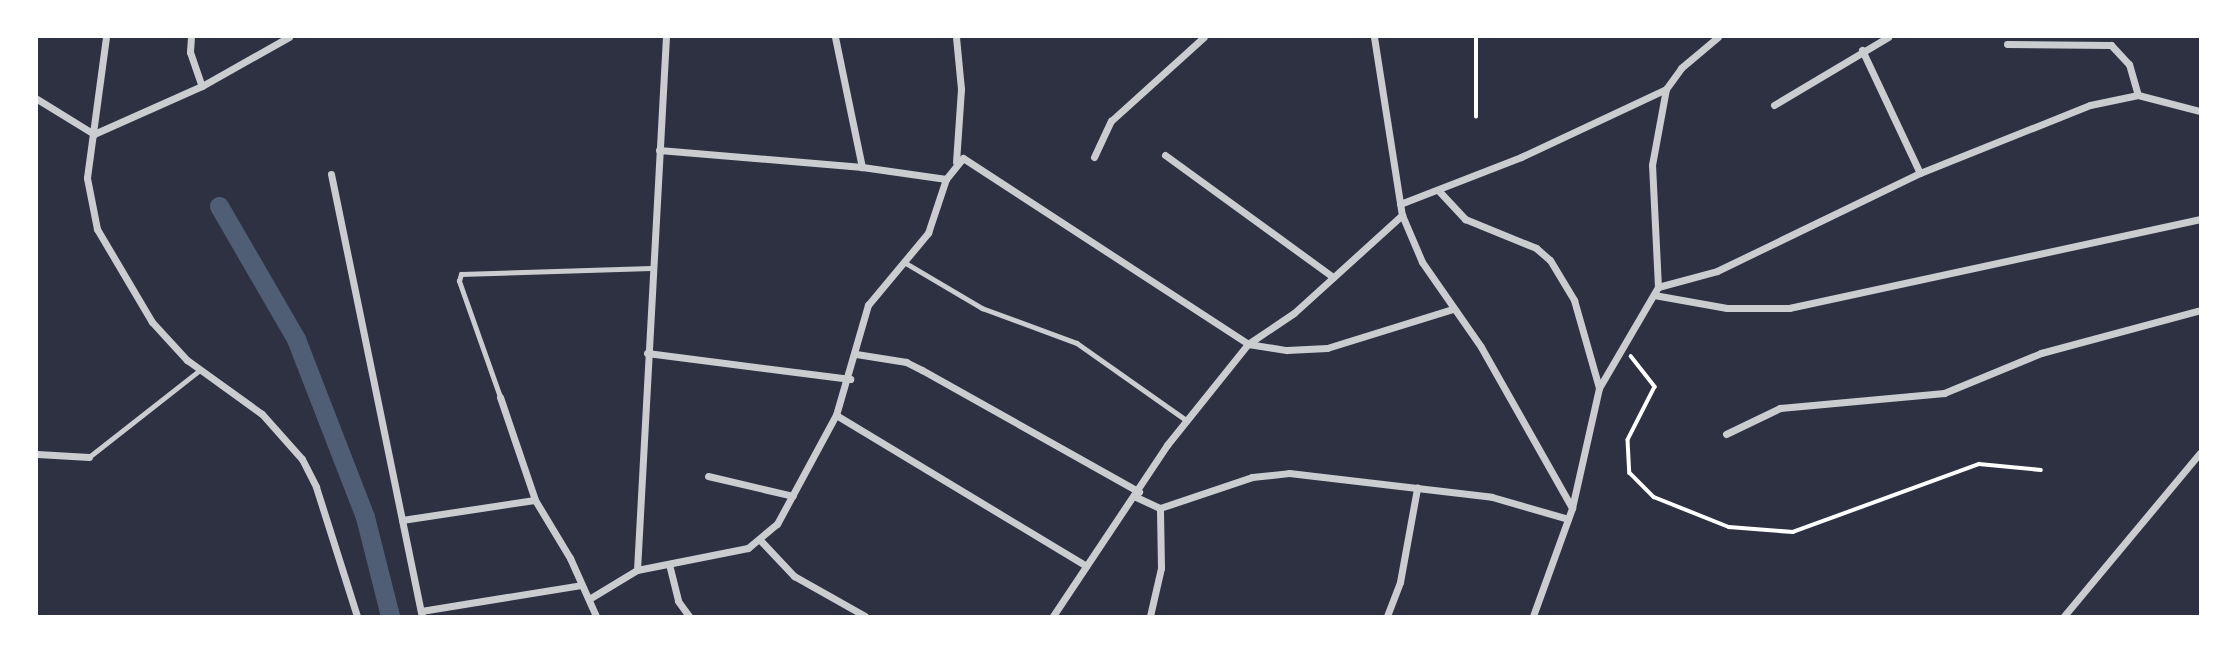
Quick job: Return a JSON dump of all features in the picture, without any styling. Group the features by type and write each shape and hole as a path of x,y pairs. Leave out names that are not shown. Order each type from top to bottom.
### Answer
{"street":[{"path":"106,37 87,178 97,229 152,323 201,370 262,414 302,459 316,487 357,616"},
{"path":"191,37 190,52 202,86"},
{"path":"94,134 202,86 289,37"},
{"path":"637,570 666,37"},
{"path":"835,37 862,167"},
{"path":"589,599 637,570 748,548 777,524 836,415 850,379 869,305 928,233 946,179 960,160 961,89 956,37"},
{"path":"1094,157 1111,121 1204,37"},
{"path":"1374,37 1402,215 1422,262 1481,347 1572,508"},
{"path":"1533,616 1572,508 1600,388 1658,287 1652,165 1666,89 1681,68 1718,37"},
{"path":"1774,105 1862,50 1888,37"},
{"path":"2007,44 2112,45 2129,64 2138,96"},
{"path":"1862,50 1920,173"},
{"path":"1400,204 1521,157 1666,89"},
{"path":"1658,287 1717,271 1920,173 2090,105 2138,96 2200,111"},
{"path":"37,99 94,134"},
{"path":"659,150 862,167 946,179"},
{"path":"1165,155 1333,277"},
{"path":"960,160 1248,344 1327,348 1453,309"},
{"path":"331,174 421,614 581,585"},
{"path":"1438,190 1465,219 1536,248 1550,260 1574,300 1600,388"},
{"path":"1053,616 1186,420 1248,344 1294,313 1402,215"},
{"path":"1654,295 1727,308 1789,309 2200,219"},
{"path":"1726,434 1780,408 1944,393 2041,353 2200,310"},
{"path":"647,353 850,379"},
{"path":"856,355 906,362 922,370 1160,508 1252,477 1289,472 1492,496 1568,519"},
{"path":"499,397 535,500 596,616"},
{"path":"836,415 1086,566"},
{"path":"2064,616 2200,453"},
{"path":"37,454 89,457"},
{"path":"708,476 793,496"},
{"path":"1387,616 1400,582 1417,488"},
{"path":"402,520 535,500"},
{"path":"1150,616 1161,568 1160,508"},
{"path":"760,540 794,576 865,616"},
{"path":"668,564 678,601 689,616"}],"lane":[{"path":"904,262 982,308 1077,343 1186,420"},
{"path":"499,397 459,281 461,274 467,270 652,268"},
{"path":"89,457 201,370"}],"path":[{"path":"1476,37 1476,117"},
{"path":"1623,346 1655,387 1628,440 1630,473 1654,497 1729,527 1793,532 1979,464 2041,470"}],"waterway":[{"path":"219,206 296,339 365,517 390,616"}]}
